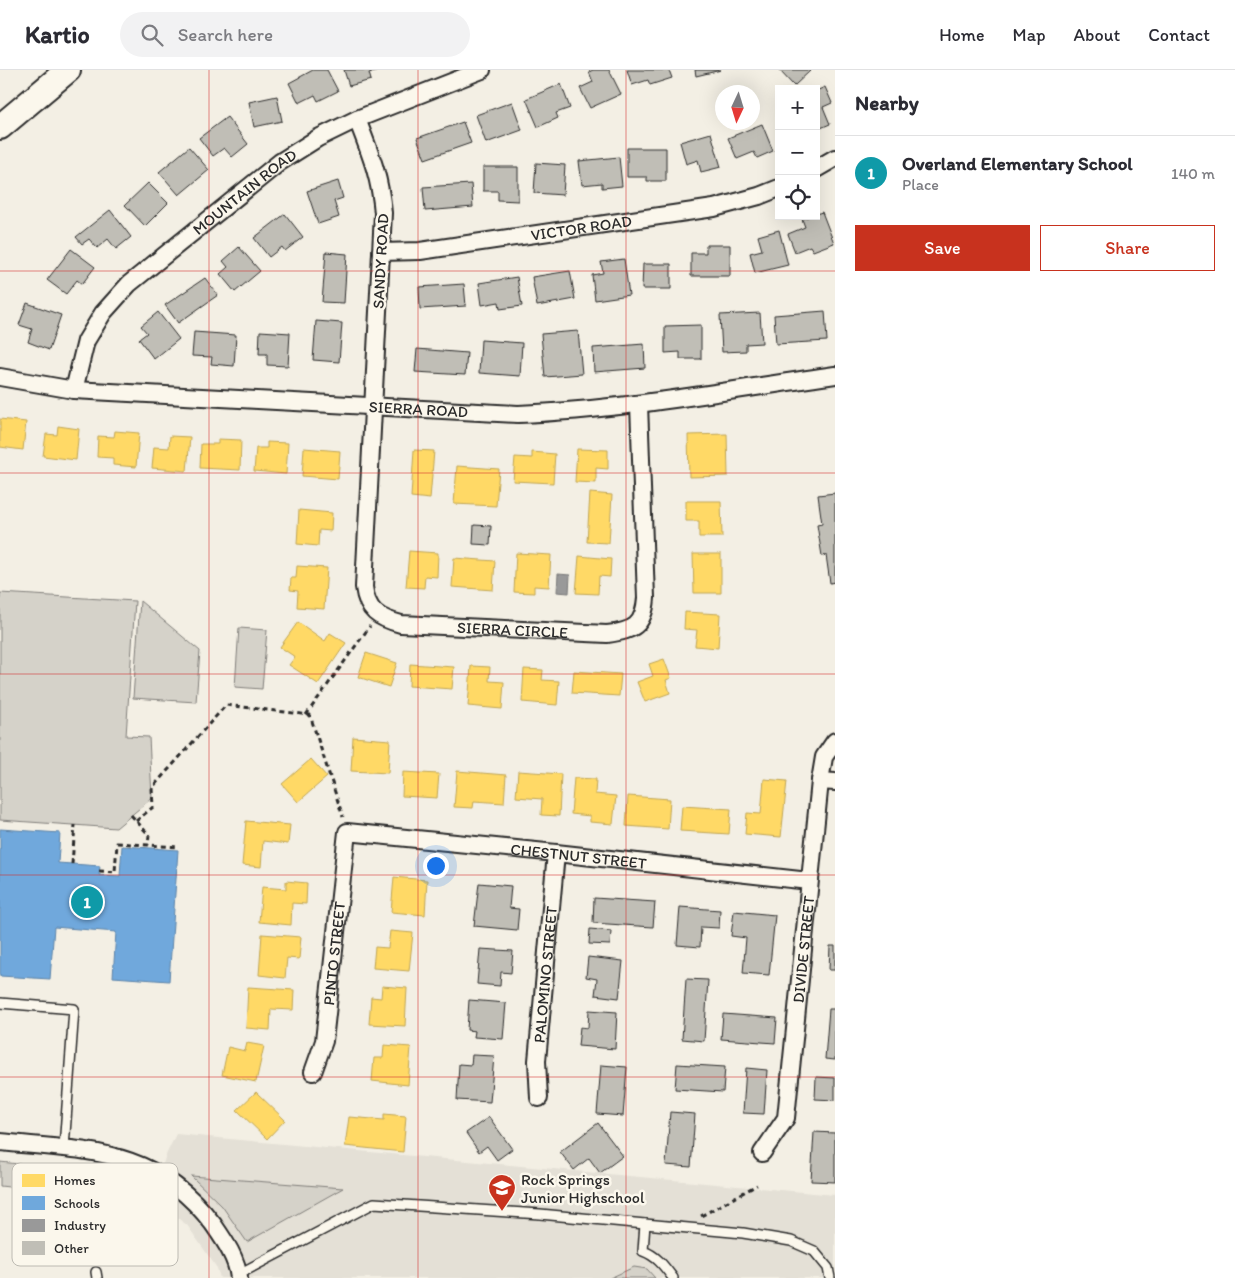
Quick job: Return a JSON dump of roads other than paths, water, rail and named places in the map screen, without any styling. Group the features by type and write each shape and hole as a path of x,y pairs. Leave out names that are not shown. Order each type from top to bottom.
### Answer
{"main road":[{"path":"0,127 68,70"}],"street":[{"name":"MOUNTAIN ROAD","path":"74,390 86,341 103,313 128,284 280,162 318,138 356,119 482,70"},
{"name":"SANDY ROAD","path":"356,119 373,158 381,188 383,213 373,408"},
{"path":"820,167 835,158"},
{"name":"VICTOR ROAD","path":"381,252 420,251 714,208 759,196 775,190"},
{"name":"SIERRA ROAD","path":"0,377 74,390 373,408 518,414 568,412 639,404 835,375"},
{"name":"SIERRA CIRCLE","path":"373,408 364,586 366,600 373,612 385,620 401,624 598,633 623,632 637,626 645,613 639,404"},
{"name":"DIVIDE STREET","path":"762,1153 786,1118 809,881 828,782 824,757 835,741"},
{"name":"CHESTNUT STREET","path":"347,832 809,881"},
{"name":"PINTO STREET","path":"313,1072 324,1040 347,832"},
{"name":"PALOMINO STREET","path":"539,1098 537,1061 556,853"},
{"path":"0,1142 78,1149 117,1156 134,1163"},
{"path":"178,1187 206,1216 227,1244 239,1276"}],"lane":[{"path":"0,1003 74,1009 64,1148"},
{"path":"239,1276 374,1203 540,1214 743,1233 791,1241 814,1251 828,1268 830,1278"},
{"path":"645,1224 643,1251 652,1254 663,1264 673,1278"}],"place":[{"name":"Overland Elementary School","path":"87,902"},
{"name":"Rock Springs Junior Highschool","path":"502,1212"}]}
